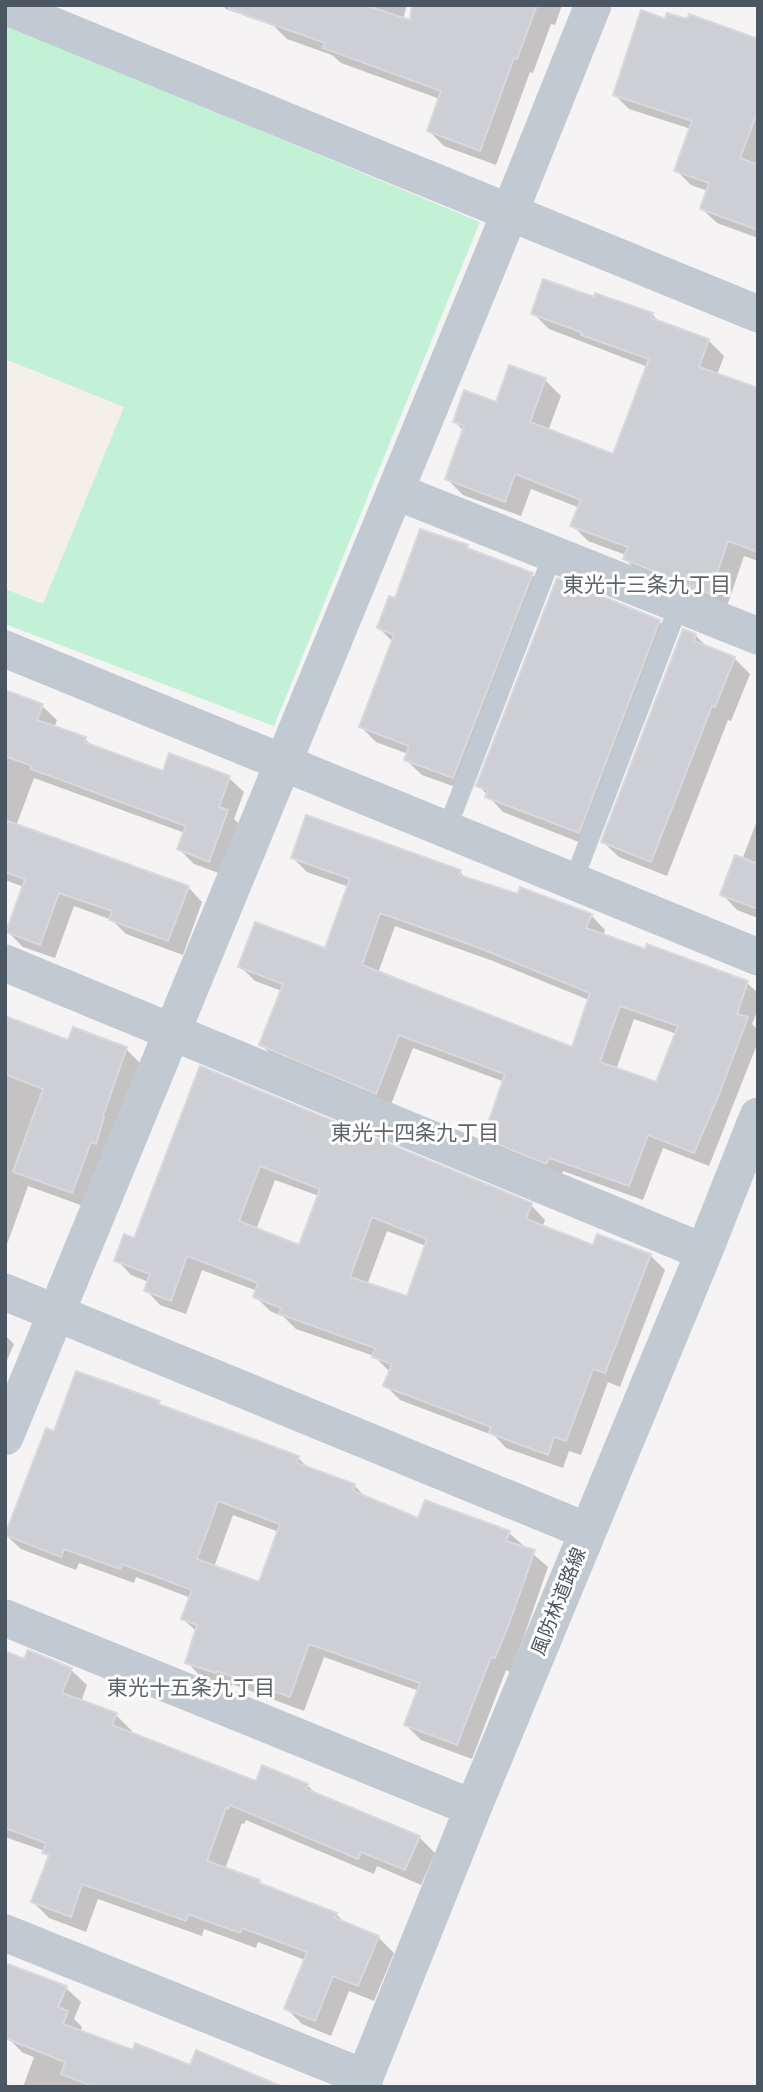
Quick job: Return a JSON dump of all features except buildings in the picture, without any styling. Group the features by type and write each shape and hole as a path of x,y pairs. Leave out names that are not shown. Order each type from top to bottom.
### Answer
{"street":[{"path":"5,1437 510,213 593,5"},
{"path":"5,6 758,313"},
{"path":"395,491 758,636"},
{"path":"5,649 758,957"},
{"path":"5,963 704,1252"},
{"name":"風防林道路線","path":"363,2082 758,1116"},
{"path":"5,1292 587,1531"},
{"path":"5,1618 473,1808"},
{"path":"5,1933 363,2082"}],"lane":[{"path":"446,831 553,554"},
{"path":"573,882 679,605"}],"green space":[{"path":"5,24 480,222 274,726 5,624"}],"sand":[{"path":"5,359 124,407 43,604 5,589"}],"district":[{"name":"東光十三条九丁目","path":"647,585"},
{"name":"東光十四条九丁目","path":"415,1133"},
{"name":"東光十五条九丁目","path":"191,1688"}]}
